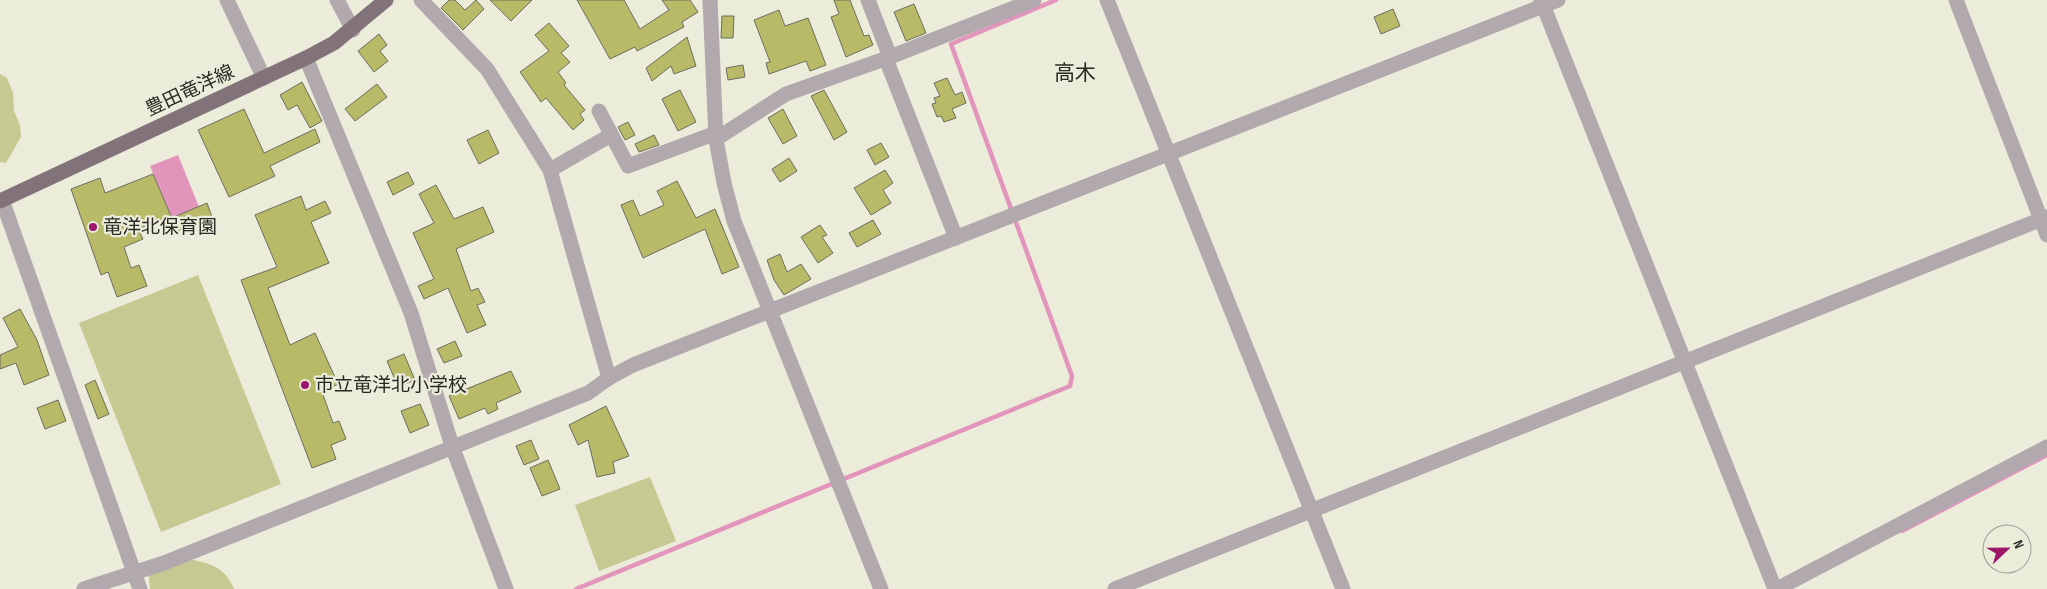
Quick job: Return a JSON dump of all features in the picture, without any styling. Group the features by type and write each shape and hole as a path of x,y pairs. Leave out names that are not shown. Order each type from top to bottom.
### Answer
{"main road":[{"name":"豊田竜洋線","path":"1,201 306,58 353,30 386,0"}],"street":[{"path":"227,0 264,78"},
{"path":"337,0 353,30"},
{"path":"421,0 487,69 550,170 609,378"},
{"path":"711,0 716,136 724,183 734,221 881,589"},
{"path":"868,0 956,238"},
{"path":"599,111 628,166 716,136 786,94 888,58 1034,0"},
{"path":"1107,0 1343,589"},
{"path":"84,589 171,560 452,446 588,394 609,378 633,365 956,238 1542,3 1558,0"},
{"path":"1115,589 1684,362 2045,224 1956,0"},
{"path":"1542,3 1776,589 2047,447"},
{"path":"306,58 411,313 452,446 506,589"},
{"path":"550,170 611,135"},
{"path":"1,201 140,589"}],"green space":[{"path":"0,74 7,78 13,93 14,111 20,125 21,137 6,163 0,162"},
{"path":"198,275 281,484 161,532 79,323"},
{"path":"650,477 676,541 599,571 575,505"},
{"path":"178,557 212,565 225,574 234,589 150,589 148,568"}],"shaded area":[{"path":"178,155 199,207 172,218 150,166"}],"building":[{"path":"449,0 455,0 465,10 476,0 484,9 463,30 441,8"},
{"path":"490,0 532,0 511,21"},
{"path":"577,0 624,0 640,29 669,10 662,0 690,0 698,12 682,22 684,27 637,51 635,47 610,59"},
{"path":"834,0 850,0 864,36 869,35 873,45 846,57 831,17 839,14"},
{"path":"914,4 926,33 906,41 894,12"},
{"path":"1393,9 1400,26 1381,34 1374,17"},
{"path":"779,10 785,26 808,18 826,65 810,71 806,61 769,74 766,63 770,62 754,20"},
{"path":"722,16 734,16 733,38 721,38"},
{"path":"549,23 569,46 561,53 570,62 558,72 566,83 564,85 585,110 580,114 584,120 573,130 546,98 541,102 520,72 549,51 535,35"},
{"path":"379,34 387,45 380,51 388,61 374,72 358,51"},
{"path":"687,37 696,66 674,74 671,66 652,81 646,68"},
{"path":"743,65 745,77 728,80 726,68"},
{"path":"947,78 955,95 962,92 966,103 952,109 956,118 944,122 941,116 937,117 932,104 936,103 934,98 940,96 934,83"},
{"path":"302,82 322,121 310,128 297,105 288,110 280,95"},
{"path":"377,84 387,97 355,121 345,109"},
{"path":"680,90 696,122 678,131 662,99"},
{"path":"824,90 847,132 834,140 811,96"},
{"path":"244,109 264,153 315,129 320,142 270,166 275,176 229,197 198,130"},
{"path":"783,109 797,136 783,144 768,118"},
{"path":"628,122 635,135 625,140 618,127"},
{"path":"488,130 499,153 479,164 467,140"},
{"path":"654,135 659,145 639,152 635,144"},
{"path":"881,143 889,157 875,165 867,150"},
{"path":"789,158 797,171 780,182 772,169"},
{"path":"885,170 893,183 883,190 891,203 871,215 854,188"},
{"path":"408,172 414,184 393,195 387,182"},
{"path":"153,174 171,216 138,229 143,239 124,247 131,268 139,265 147,286 117,297 108,272 101,275 71,189 100,178 105,193"},
{"path":"677,181 696,218 715,209 739,267 722,274 705,229 643,258 621,205 633,200 640,216 664,205 657,191"},
{"path":"436,185 454,219 483,207 494,232 456,249 471,291 478,288 485,302 477,305 486,325 467,333 448,288 424,299 418,286 434,279 413,233 434,223 419,194"},
{"path":"301,196 306,210 325,201 331,213 311,222 329,263 268,288 290,345 315,333 338,384 322,392 333,423 339,421 346,439 331,445 336,459 312,468 241,280 277,267 255,215"},
{"path":"207,203 212,217 167,235 162,222"},
{"path":"873,220 881,234 857,247 849,233"},
{"path":"820,225 827,235 822,237 833,253 818,263 801,237"},
{"path":"780,254 787,272 801,264 811,279 784,295 774,280 767,260"},
{"path":"20,309 37,340 49,375 24,385 16,363 0,369 0,355 18,347 3,318"},
{"path":"455,341 462,356 444,363 437,349"},
{"path":"404,354 415,380 398,387 387,361"},
{"path":"511,371 521,392 496,403 498,409 488,414 485,408 459,419 449,396"},
{"path":"95,380 109,414 98,419 85,385"},
{"path":"58,400 66,421 45,429 37,408"},
{"path":"420,404 429,425 410,433 401,411"},
{"path":"606,406 629,456 613,462 615,473 597,477 588,440 578,445 569,425"},
{"path":"531,440 539,459 524,465 516,446"},
{"path":"548,460 560,489 542,496 530,468"}],"waterway":[{"path":"576,589 1070,386 1072,376 951,44 1056,0"},
{"path":"1902,531 2047,455"}],"place":[{"name":"竜洋北保育園","path":"93,227"},
{"name":"市立竜洋北小学校","path":"305,385"}],"district":[{"name":"高木","path":"1075,73"}]}
